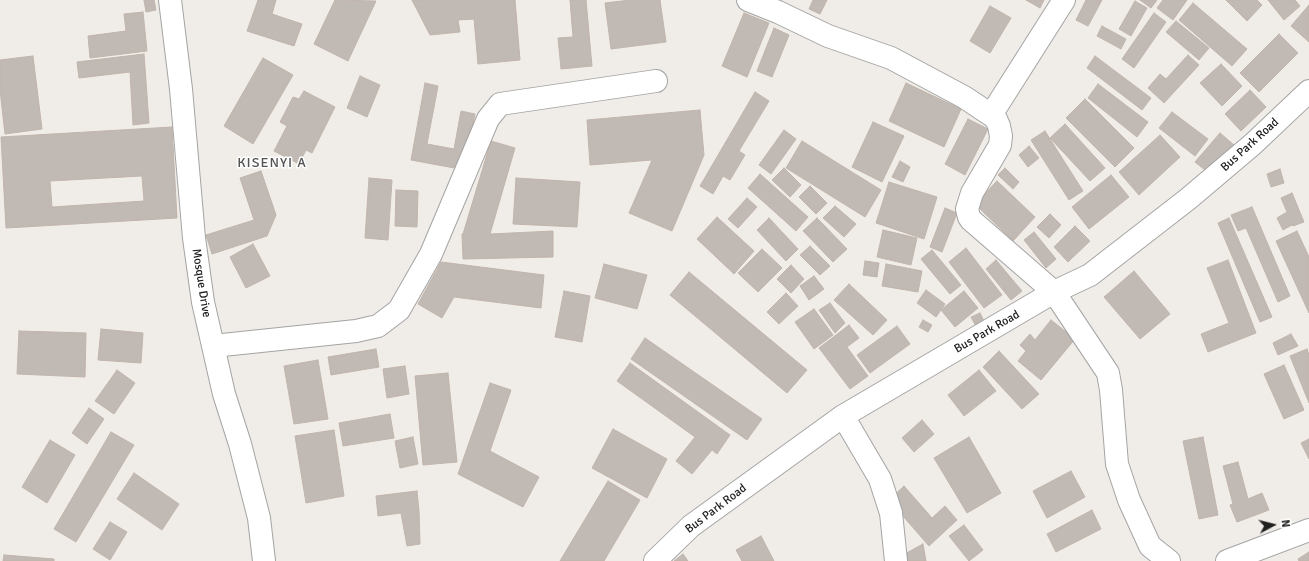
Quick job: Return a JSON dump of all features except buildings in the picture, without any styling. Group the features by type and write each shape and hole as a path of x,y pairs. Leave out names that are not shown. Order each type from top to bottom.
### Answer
{"street":[{"name":"Mosque Drive","path":"170,0 181,89 194,238 203,302 224,394 240,444 259,518 264,561"},
{"path":"748,0 778,12 828,36 891,58 964,97 996,119 1001,136 1000,145 972,193 968,204 968,214 971,220 1054,292 1108,373 1111,390 1117,464 1129,500 1150,546 1169,561"},
{"path":"991,115 1064,0"},
{"path":"213,346 356,331 378,326 399,310 431,254 488,118 500,104 656,81"},
{"name":"Bus Park Road","path":"655,561 691,526 843,416 1054,292 1090,275 1188,199 1253,144 1309,91"},
{"path":"843,416 880,479 891,513 896,561"},
{"path":"1227,561 1309,530"}],"district":[{"name":"KISENYI A","path":"272,163"}]}
